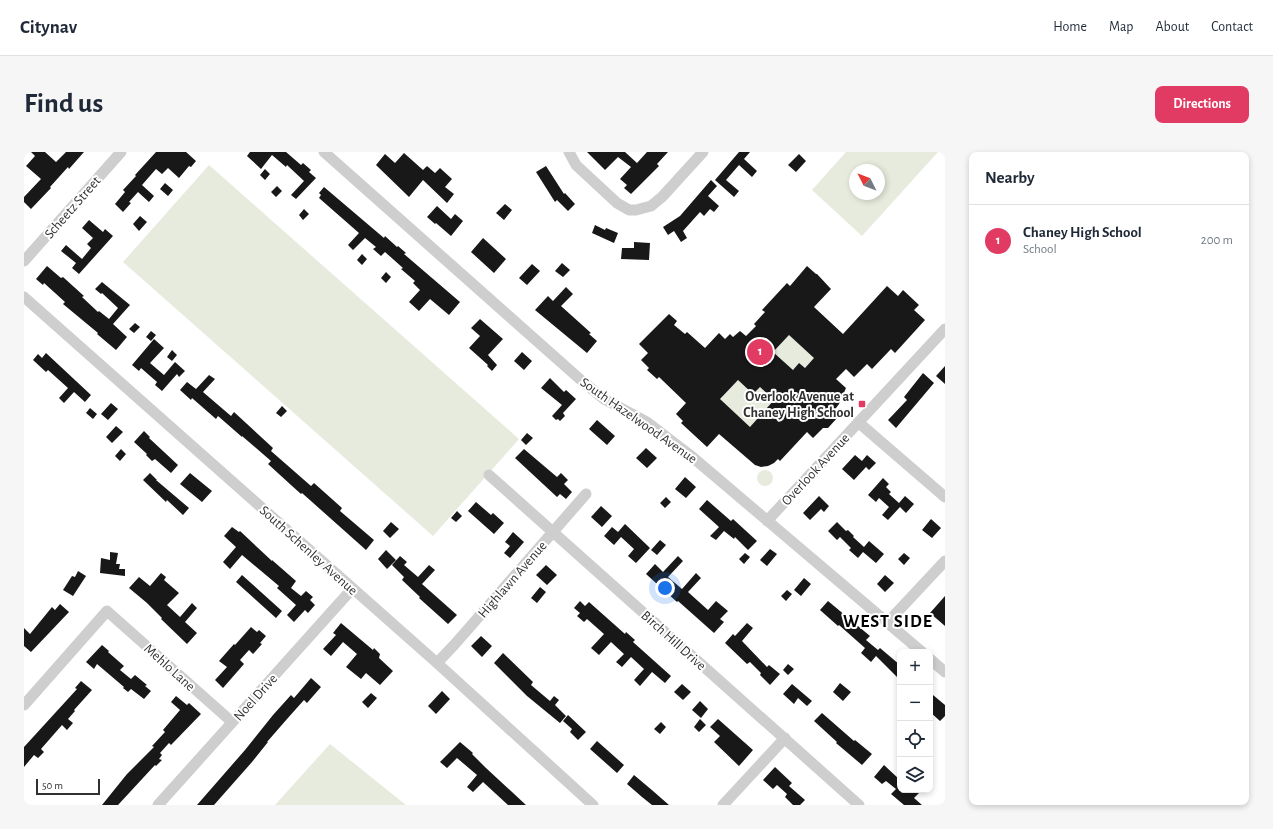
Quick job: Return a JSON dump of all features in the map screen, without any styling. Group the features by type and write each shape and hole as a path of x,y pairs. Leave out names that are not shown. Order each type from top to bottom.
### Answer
{"street":[{"name":"Scheetz Street","path":"24,261 120,152"},
{"name":"South Hazelwood Avenue","path":"324,152 582,381 604,399 647,422 690,455 918,649"},
{"path":"568,152 576,165 617,203 629,210 636,210 651,206 662,197 704,152"},
{"name":"South Schenley Avenue","path":"24,297 437,663 593,805"},
{"name":"Overlook Avenue","path":"767,521 945,329"},
{"path":"858,422 945,497"},
{"name":"Birch Hill Drive","path":"489,475 859,805"},
{"name":"Highlawn Avenue","path":"437,663 456,644 586,494"},
{"path":"888,623 945,561"},
{"name":"Noel Drive","path":"158,805 352,589"},
{"name":"Mehlo Lane","path":"24,705 107,612 232,722"},
{"path":"933,662 945,672"},
{"path":"723,805 785,738"}],"shaded area":[{"path":"846,152 938,152 862,236 812,190"},
{"path":"209,165 519,439 433,536 123,262"},
{"path":"789,335 816,359 811,361 805,368 799,363 793,370 772,351"},
{"path":"738,380 753,394 760,387 774,400 750,427 720,399"},
{"path":"765,470 771,472 773,478 771,484 765,486 759,484 757,478 759,472"},
{"path":"330,744 406,805 275,805"}],"building":[{"path":"31,152 45,152 56,162 66,152 84,152 69,169 68,167 31,209 24,202 24,197 41,179 26,166 35,156"},
{"path":"156,152 186,152 196,161 191,167 189,166 179,178 168,168 162,174 156,169 142,185 154,196 149,202 138,192 123,212 115,204 125,192 123,190"},
{"path":"250,152 286,152 301,165 303,163 311,170 309,172 316,178 296,199 291,195 304,181 287,165 286,167 272,155 261,169 247,156"},
{"path":"587,152 625,152 637,163 647,152 668,152 657,164 659,166 631,194 624,188 627,185 620,179 631,167 618,157 605,170"},
{"path":"739,152 750,152 744,159 757,171 752,177 739,165 726,180 739,191 734,197 715,180"},
{"path":"404,153 423,170 427,166 435,173 440,168 452,179 445,187 454,194 447,203 423,180 409,197 376,165 385,154 395,163"},
{"path":"799,154 806,161 796,172 788,165"},
{"path":"546,166 564,194 565,193 575,204 568,211 557,200 555,202 536,172"},
{"path":"265,169 270,174 265,180 260,175"},
{"path":"711,180 717,186 708,196 719,206 714,212 710,209 704,216 700,212 683,231 687,238 681,242 674,231 668,235 663,227 680,216"},
{"path":"165,183 173,190 168,196 160,189"},
{"path":"277,186 282,191 276,197 271,192"},
{"path":"324,187 384,238 385,236 397,247 398,246 406,253 404,254 460,302 449,315 430,299 419,311 409,302 420,290 413,283 415,281 385,252 381,256 373,249 376,247 365,238 353,250 348,245 359,233 319,198 321,195 319,193"},
{"path":"505,204 512,210 504,220 496,213"},
{"path":"437,206 451,219 455,214 463,221 451,236 427,217"},
{"path":"304,209 309,214 303,220 299,215"},
{"path":"140,216 147,222 139,231 133,224"},
{"path":"89,220 103,232 105,229 113,236 79,274 72,268 76,263 61,251 66,245 82,259 91,248 87,244 93,238 82,228"},
{"path":"595,225 605,230 606,228 618,233 614,243 592,233"},
{"path":"483,238 506,259 494,273 471,252"},
{"path":"634,242 650,243 649,260 621,259 622,248 634,248"},
{"path":"362,254 367,259 362,265 357,260"},
{"path":"562,263 570,270 563,277 555,271"},
{"path":"532,264 540,271 527,285 519,278"},
{"path":"47,266 61,278 63,277 84,296 82,297 98,312 99,311 109,319 118,308 102,293 101,294 95,289 102,282 130,305 113,324 127,337 116,350 63,304 65,302 44,283 43,285 36,279"},
{"path":"807,266 817,274 831,289 814,307 843,334 887,286 898,296 903,290 919,305 914,310 925,320 895,353 891,349 872,369 867,364 854,377 846,369 836,379 846,388 839,404 833,412 838,417 828,428 823,428 813,438 807,432 780,461 778,459 768,466 761,467 755,465 719,434 707,447 681,423 683,421 676,414 686,403 659,377 657,379 647,370 649,368 641,360 648,353 639,344 669,314 677,321 674,325 685,334 687,332 705,348 719,333 725,339 730,334 733,337 740,331 746,336 756,326 754,324 765,312 762,310 787,283 790,286","holes":["789,335 814,358 805,368 799,363 793,370 773,352","738,380 753,394 760,387 774,400 750,427 720,399"]},
{"path":"386,272 391,277 386,283 381,278"},
{"path":"566,287 573,294 561,306 591,333 589,334 597,341 587,353 535,310 548,296 553,301"},
{"path":"480,319 503,339 488,355 497,365 492,371 487,366 488,365 469,348 480,336 471,328"},
{"path":"135,323 140,327 134,333 129,329"},
{"path":"151,331 156,335 151,341 146,337"},
{"path":"154,339 164,348 150,363 164,375 175,362 185,371 179,377 177,374 162,391 155,385 157,382 141,368 139,371 132,365"},
{"path":"172,350 177,355 172,361 167,357"},
{"path":"522,352 532,361 524,370 514,361"},
{"path":"46,353 91,395 85,402 74,392 64,403 59,398 68,388 48,370 46,372 33,360 38,354 42,358"},
{"path":"945,366 945,384 936,376"},
{"path":"923,373 934,383 896,428 888,420 907,400 904,397"},
{"path":"209,375 215,379 203,392 231,416 234,412 273,448 271,451 311,486 314,483 342,508 340,511 374,540 366,550 268,464 271,461 242,436 218,416 216,419 192,398 191,400 180,390 187,382 196,389"},
{"path":"550,378 564,392 566,390 576,399 563,413 565,416 560,421 558,419 556,420 552,416 562,405 541,388"},
{"path":"111,403 118,409 108,420 101,414"},
{"path":"282,406 287,411 281,417 276,413"},
{"path":"90,408 97,414 93,419 86,413"},
{"path":"597,420 615,436 607,445 589,429"},
{"path":"116,426 123,432 112,443 106,437"},
{"path":"144,431 150,437 149,438 178,465 171,473 155,459 152,461 134,442"},
{"path":"527,433 533,438 526,445 521,440"},
{"path":"646,448 657,458 647,468 636,458"},
{"path":"121,449 126,454 120,461 115,456"},
{"path":"524,449 557,477 561,473 568,480 564,484 572,492 566,499 560,494 557,497 515,458"},
{"path":"855,455 862,461 867,455 876,463 869,470 866,467 854,480 842,469"},
{"path":"150,473 156,480 189,508 183,515 167,500 166,502 143,480"},
{"path":"190,473 212,491 202,502 180,484"},
{"path":"685,477 696,487 686,498 675,489"},
{"path":"883,478 889,484 886,487 891,492 889,494 899,503 905,496 914,504 906,513 900,507 888,520 882,515 889,507 879,498 876,502 868,495"},
{"path":"819,496 829,506 824,512 821,509 810,520 803,513"},
{"path":"666,497 671,502 665,508 660,503"},
{"path":"707,500 731,521 733,519 757,541 748,550 735,537 734,539 724,531 716,540 710,536 719,527 699,509"},
{"path":"476,502 491,515 493,513 504,523 494,534 468,511"},
{"path":"601,506 612,516 602,527 591,517"},
{"path":"457,511 462,516 456,522 451,518"},
{"path":"931,519 941,528 932,538 922,530"},
{"path":"391,522 399,529 390,538 383,531"},
{"path":"837,522 846,531 848,530 864,547 869,541 884,554 876,563 863,552 858,558 849,550 851,548 840,537 837,540 828,531"},
{"path":"625,524 650,548 636,563 628,556 634,549 621,537 614,545 604,536 612,527 618,532"},
{"path":"232,527 239,532 240,531 296,581 291,588 301,596 306,591 313,597 310,600 315,605 308,613 305,610 294,622 287,615 296,605 277,588 279,586 242,555 230,569 223,562 236,547 224,536"},
{"path":"513,532 524,542 510,558 504,553 510,546 505,542"},
{"path":"660,540 666,545 657,555 651,550"},
{"path":"770,549 777,554 767,566 760,560"},
{"path":"386,550 396,560 387,569 378,559"},
{"path":"110,552 118,553 116,564 120,564 119,569 125,569 125,576 100,573 101,558 110,560"},
{"path":"745,553 750,557 744,564 739,559"},
{"path":"904,553 910,558 904,565 898,559"},
{"path":"400,556 407,562 404,565 418,577 429,565 435,570 422,584 457,615 448,624 419,598 420,597 402,580 404,577 392,565"},
{"path":"678,556 683,561 668,577 682,589 696,573 701,578 688,592 708,610 716,601 728,611 720,619 724,622 714,633 646,574 655,564 663,572"},
{"path":"546,565 557,575 547,585 536,575"},
{"path":"78,571 86,576 73,596 63,590 72,576 75,577"},
{"path":"161,573 166,577 164,580 179,593 167,605 180,617 192,603 197,608 185,622 197,633 187,644 147,603 129,588 139,577 150,586"},
{"path":"242,575 282,611 276,618 236,582"},
{"path":"885,575 894,583 885,592 877,584"},
{"path":"804,578 811,584 801,596 794,590"},
{"path":"540,587 546,592 537,603 531,598"},
{"path":"787,590 792,594 786,601 781,596"},
{"path":"945,596 945,626 930,613"},
{"path":"580,601 585,606 589,602 625,634 626,632 635,640 633,642 671,676 665,683 652,672 640,686 634,680 644,669 631,657 622,667 616,662 624,654 611,642 599,655 591,648 604,634 587,619 584,622 577,616 580,613 574,608"},
{"path":"828,601 870,636 866,640 878,650 880,648 897,662 897,677 876,656 871,662 861,653 865,648 820,610"},
{"path":"60,604 69,612 31,652 24,646 24,628 30,634 52,607 55,610"},
{"path":"341,623 373,650 374,648 380,654 379,658 393,671 380,685 366,673 361,679 346,667 357,654 343,642 331,656 323,649 336,635 333,633"},
{"path":"747,623 753,628 742,641 767,667 769,665 780,674 770,685 750,662 747,664 725,643 733,634 735,636"},
{"path":"251,627 257,632 259,630 266,636 260,643 262,644 253,654 249,650 240,660 244,664 223,688 215,680 227,667 219,661"},
{"path":"481,636 492,646 482,657 471,646"},
{"path":"102,645 124,666 120,670 131,679 135,675 147,685 145,686 151,691 144,699 131,689 128,692 97,664 94,669 86,662"},
{"path":"503,653 533,682 531,685 550,701 554,696 559,700 555,705 566,716 560,723 527,696 494,663"},
{"path":"788,664 794,669 788,675 783,670"},
{"path":"311,678 321,687 307,703 304,700 214,805 197,805 273,715 291,695 294,698"},
{"path":"81,681 92,690 68,719 73,723 67,730 62,725 41,749 44,752 38,758 34,755 24,767 24,747 77,689 75,688"},
{"path":"840,683 851,692 843,701 833,692"},
{"path":"682,684 691,692 683,700 674,692"},
{"path":"792,684 812,701 807,706 798,698 794,704 783,694"},
{"path":"442,691 450,699 436,714 428,706"},
{"path":"371,693 377,698 368,708 362,702"},
{"path":"933,695 945,705 945,716 940,721 933,715"},
{"path":"176,696 187,705 189,703 201,714 171,745 169,743 160,753 162,755 159,759 162,760 156,766 155,765 118,805 102,805 127,774 154,747 152,746 165,732 163,730 180,710 171,702"},
{"path":"700,701 708,709 701,718 692,710"},
{"path":"822,713 854,741 855,740 872,754 862,765 836,743 837,742 814,721"},
{"path":"568,715 586,732 578,740 570,732 572,729 563,721"},
{"path":"700,719 706,725 699,732 694,727"},
{"path":"718,719 753,750 739,766 714,742 720,736 710,727"},
{"path":"661,722 666,727 660,734 654,729"},
{"path":"597,741 624,765 617,773 590,749"},
{"path":"460,742 526,805 508,805 483,782 473,792 467,787 477,775 457,758 447,768 440,762"},
{"path":"884,765 897,777 897,793 919,793 914,798 922,805 904,805 891,794 896,789 886,781 882,784 874,777"},
{"path":"775,767 792,783 789,786 805,800 800,805 793,805 785,797 787,794 777,785 773,789 763,780"},
{"path":"634,775 669,805 652,805 642,797 627,784"}],"place":[{"name":"Chaney High School","path":"760,352"},
{"name":"Overlook Avenue at Chaney High School","path":"862,404"}],"district":[{"name":"WEST SIDE","path":"888,621"}]}
